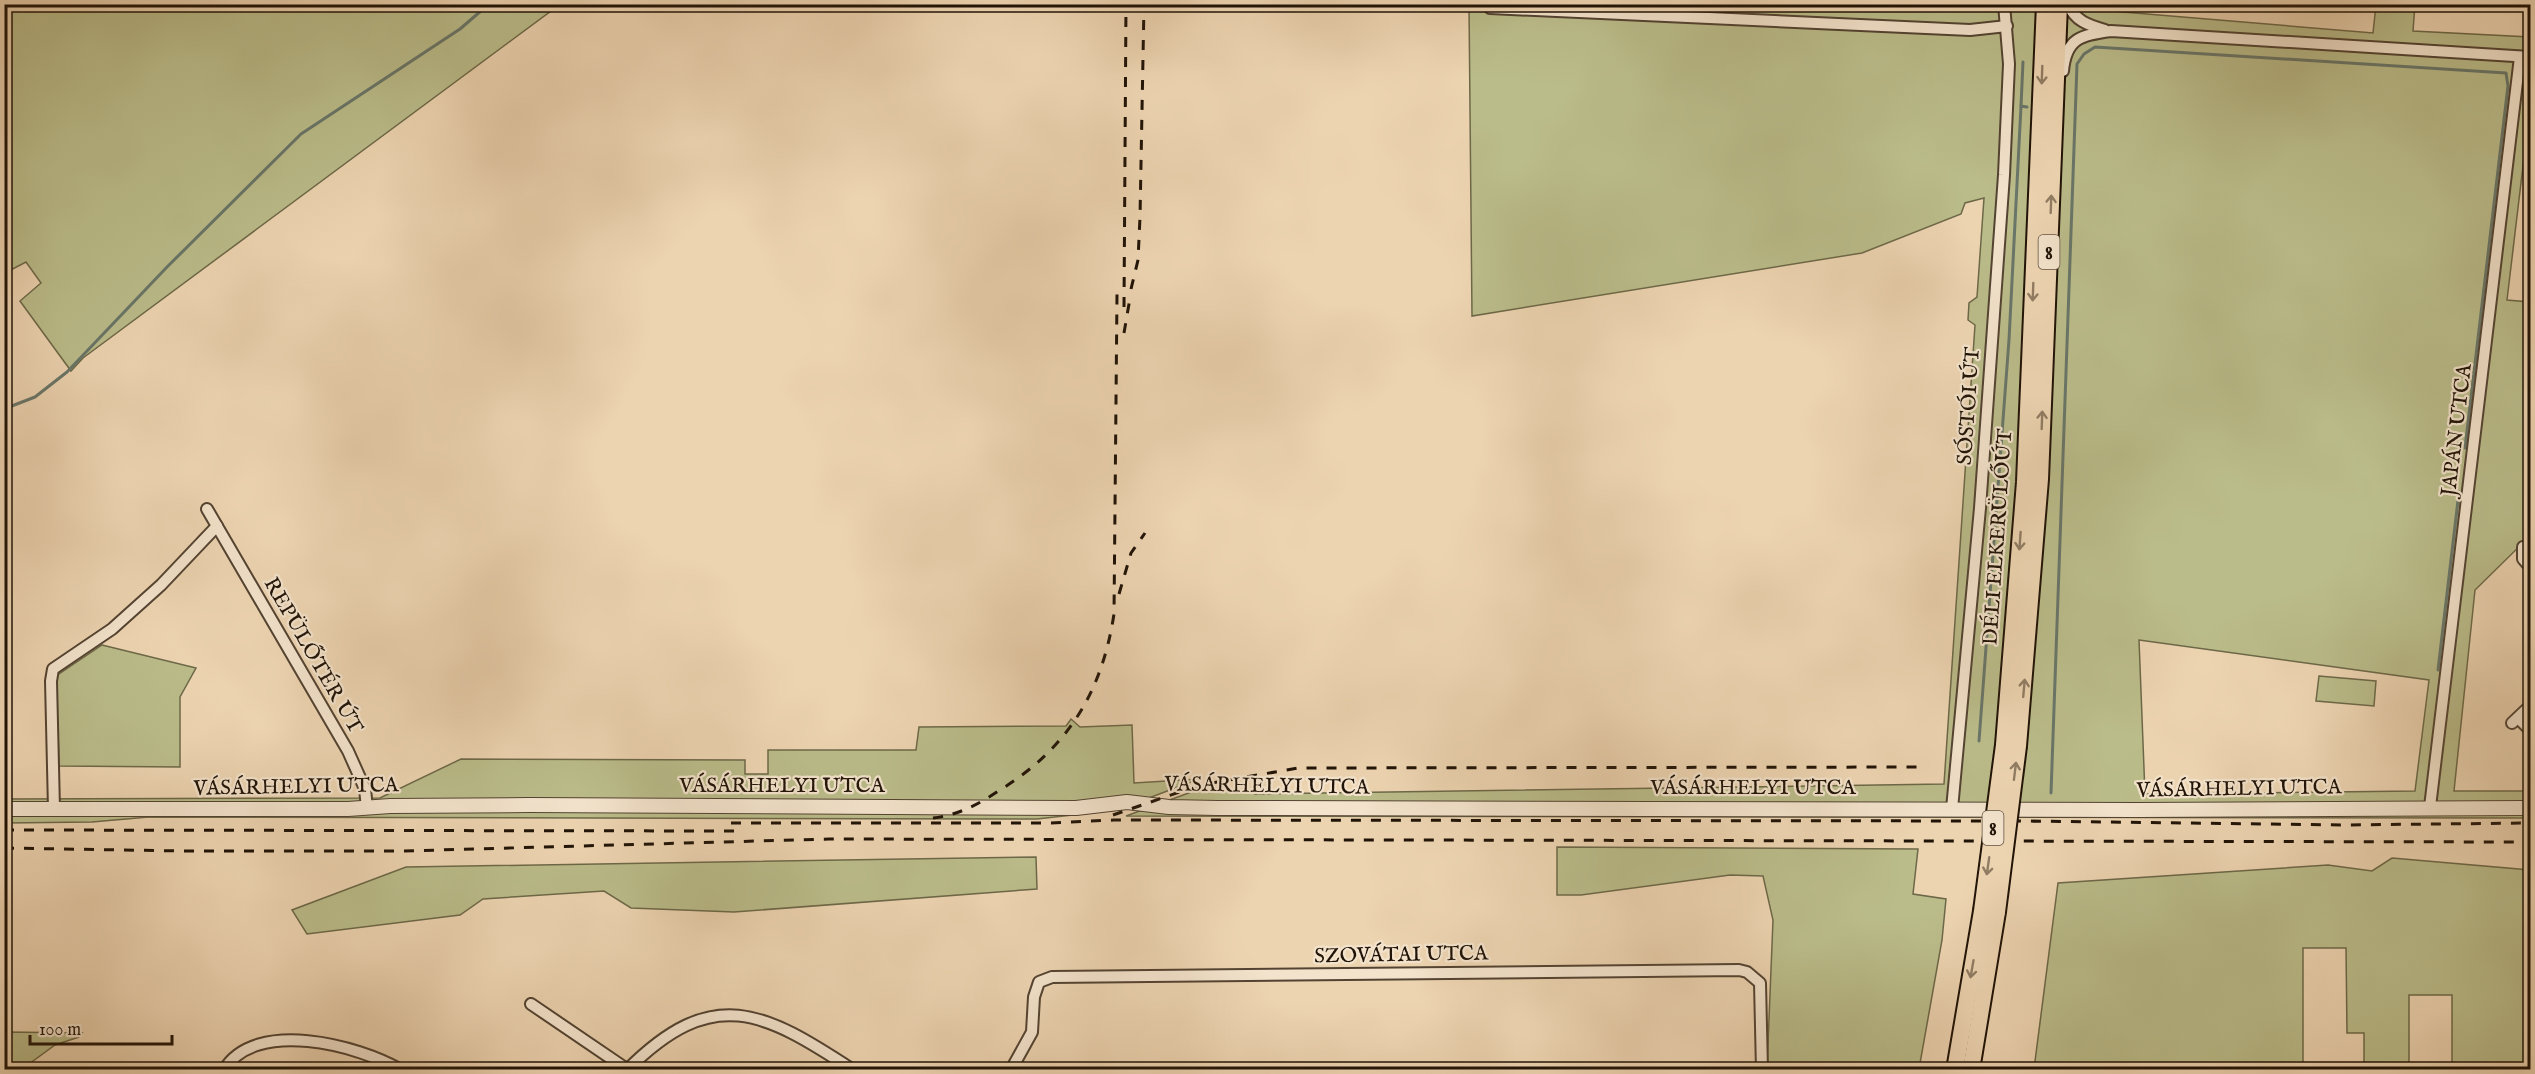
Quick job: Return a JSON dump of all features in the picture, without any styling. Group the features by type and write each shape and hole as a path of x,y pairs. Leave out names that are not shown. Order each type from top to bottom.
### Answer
{"main road":[{"name":"DÉLI ELKERÜLŐÚT","path":"2011,746 2025,482 2045,4"},
{"name":"DÉLI ELKERÜLŐÚT","path":"1971,1070 2011,746 2040,479 2059,4"},
{"name":"DÉLI ELKERÜLŐÚT","path":"1956,1070 1990,911"}],"street":[{"name":"SÓSTÓI ÚT","path":"1952,809 1980,508 2003,186 2009,64 2004,4"},
{"path":"2068,4 2072,13 2083,22 2111,31 2525,57"},
{"path":"1490,8 1970,30 2007,26"},
{"path":"2054,125 2064,63 2069,47 2080,37 2111,31"},
{"name":"JAPÁN UTCA","path":"2430,807 2525,57"},
{"name":"REPÜLŐTÉR ÚT","path":"207,509 348,751 365,789 367,808"},
{"path":"54,809 51,681 53,669 112,629 161,585 217,526"},
{"path":"2523,547 2523,560 2530,567"},
{"path":"2530,706 2515,721 2530,730"},
{"name":"VÁSÁRHELYI UTCA","path":"4,809 760,805 1076,808 1127,802 1194,807 2528,808"},
{"name":"SZOVÁTAI UTCA","path":"1011,1070 1032,1032 1035,989 1039,982 1046,978 1727,970 1747,972 1755,977 1761,991 1762,1070"},
{"path":"531,1004 628,1069 670,1033 686,1024 718,1015 758,1019 779,1026 805,1038 853,1070"},
{"path":"224,1070 233,1057 243,1049 255,1044 284,1041 351,1048 378,1058 400,1070"}],"green space":[{"path":"5,4 559,5 83,358 71,371 20,301 41,283 26,262 5,273"},
{"path":"2097,4 2099,10 2373,33 2376,5 2415,4 2413,31 2530,37 2530,141 2526,141 2507,300 2530,302 2530,536 2475,590 2454,791 2530,791 2530,818 1126,816 1194,791 1247,790 1255,794 1944,784 1975,325 1968,320 1969,303 1977,297 1984,198 1965,203 1961,214 1862,253 1472,316 1469,5","holes":["2139,640 2429,680 2415,791 2145,794"]},
{"path":"102,645 196,668 180,697 180,767 59,766 56,676"},
{"path":"2319,676 2376,681 2374,706 2316,701"},
{"path":"1071,719 1080,727 1132,725 1134,783 1199,779 1117,810 1037,819 149,817 92,822 5,823 4,799 380,798 461,759 745,760 745,774 768,774 768,750 916,750 919,727 1066,726"},
{"path":"1557,847 1918,849 1913,894 1946,899 1942,940 1919,1069 1767,1069 1773,920 1763,876 1730,875 1581,895 1557,895"},
{"path":"1036,857 1037,889 734,912 631,908 604,891 483,899 460,915 307,934 292,910 406,867"},
{"path":"2392,858 2530,870 2530,1069 2452,1069 2452,995 2409,995 2409,1069 2364,1069 2364,1033 2347,1033 2346,948 2303,948 2303,1069 2034,1069 2058,883 2328,865 2372,871"},
{"path":"5,1032 82,1033 79,1037 55,1045 22,1069 5,1070"}],"waterway":[{"path":"4,409 35,397 67,372 167,267 301,134 460,29 489,4"},
{"path":"2051,793 2077,64 2084,54 2095,47 2506,73 2508,86 2465,448"},
{"path":"2021,106 2023,62"},
{"path":"1979,741 2009,340 2021,106 2027,107"},
{"path":"2438,670 2459,492"}],"railway":[{"path":"1124,307 1126,4"},
{"path":"1131,289 1138,260 1140,217 1144,4"},
{"path":"933,818 960,812 984,800 1024,774 1045,756 1078,716 1101,668 1114,614 1117,294"},
{"path":"1124,333 1130,298"},
{"path":"1119,594 1131,553 1145,533"},
{"path":"1113,815 1200,785 1298,768 1926,767"},
{"path":"731,823 1051,823 1114,820 2022,821 2342,825 2530,823"},
{"path":"4,830 743,831"},
{"path":"4,848 403,851 829,839 2530,842"}]}
